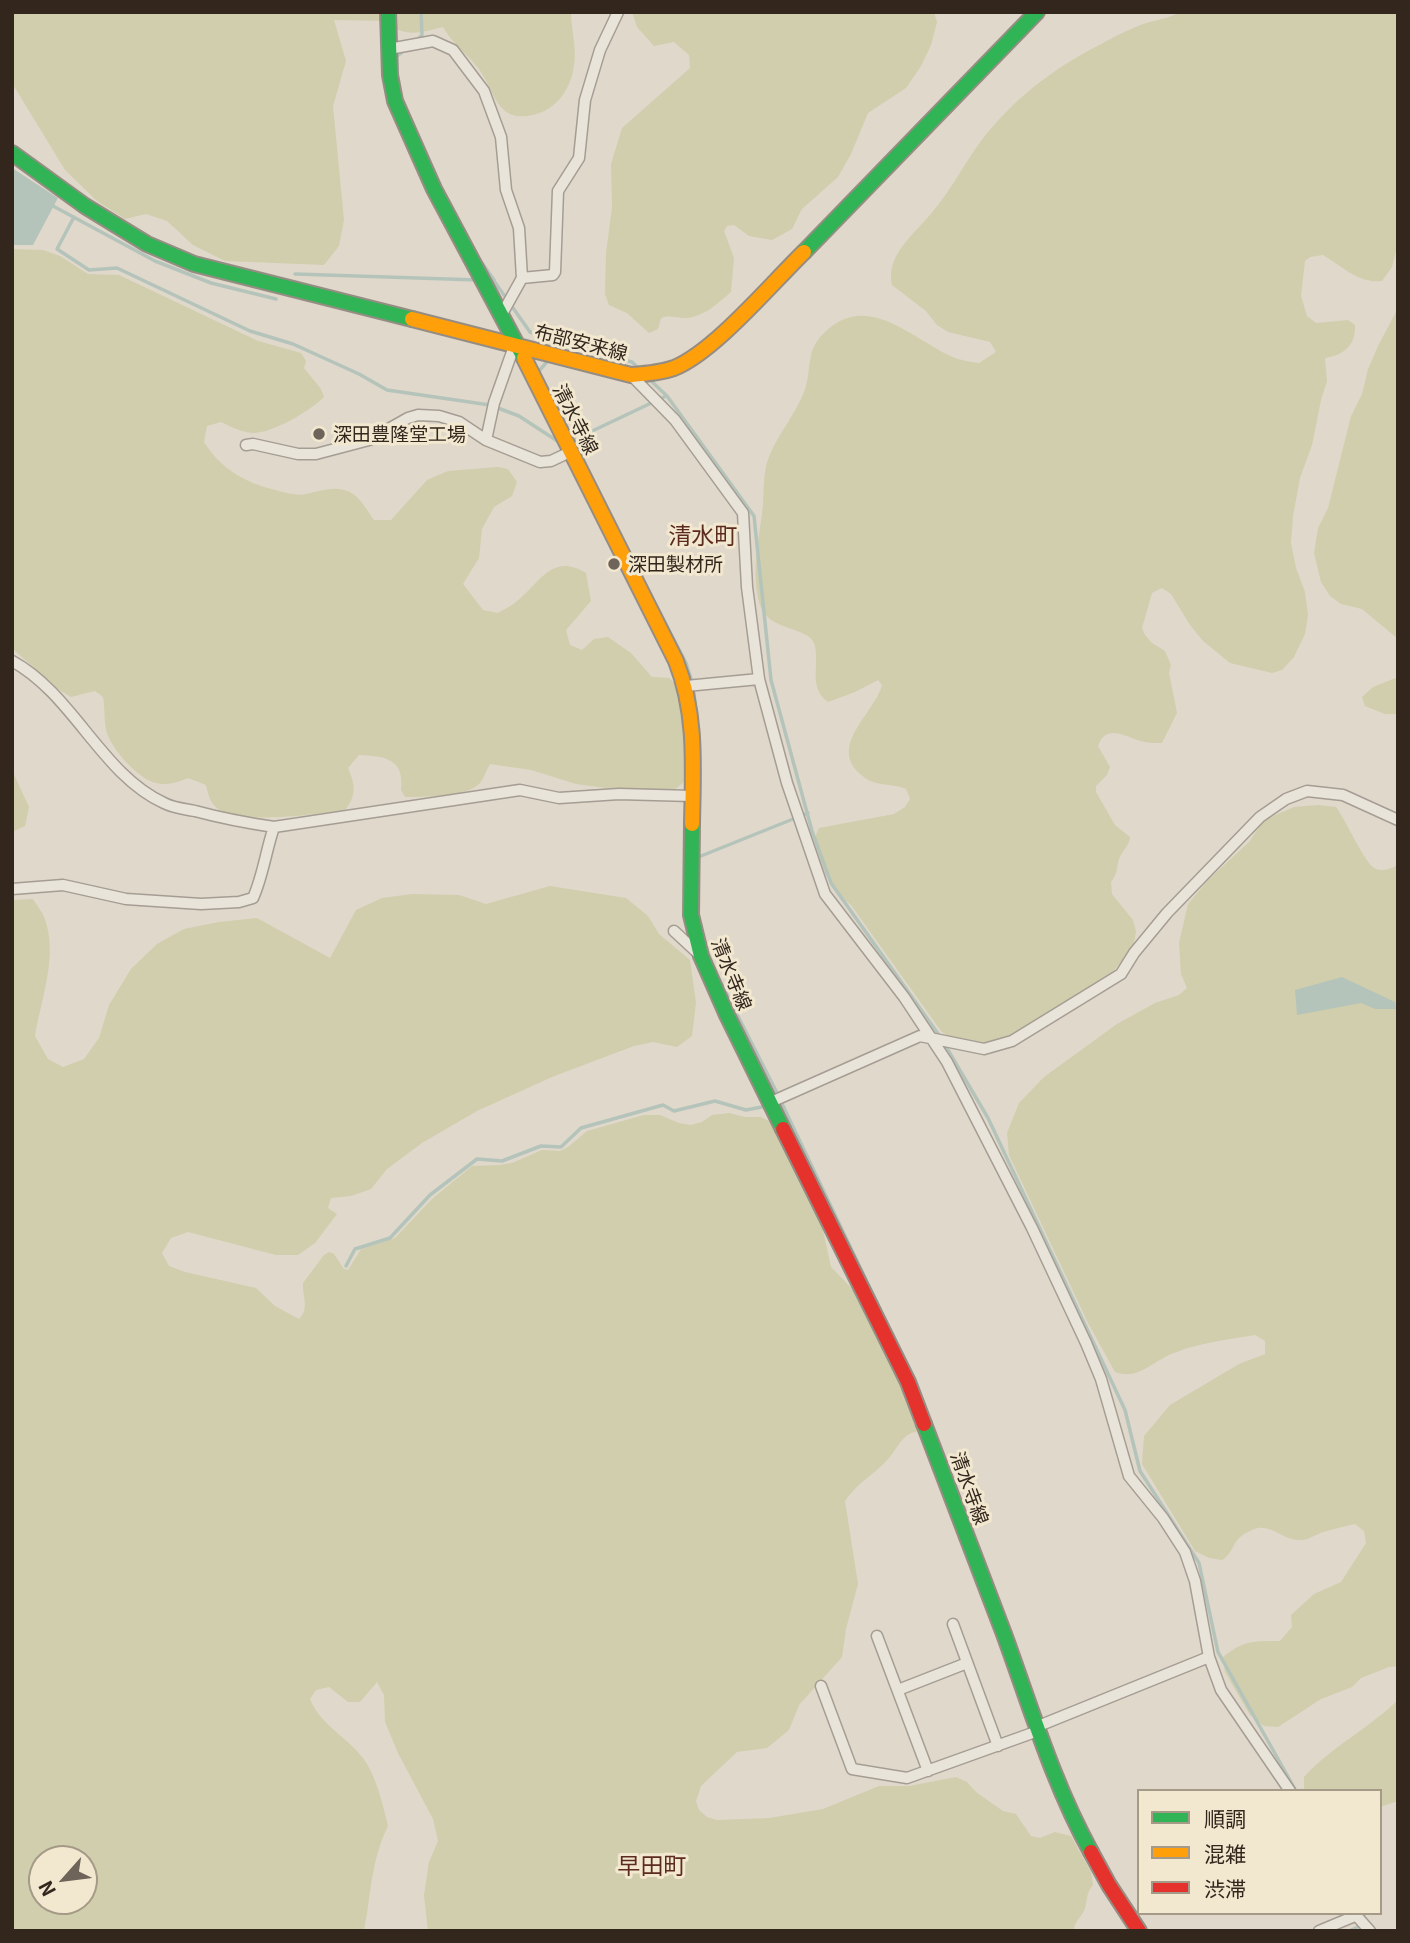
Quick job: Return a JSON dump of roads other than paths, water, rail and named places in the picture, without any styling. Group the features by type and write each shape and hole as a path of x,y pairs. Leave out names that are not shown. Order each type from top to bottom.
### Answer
{"main road":[{"name":"清水寺線","path":"388,12 390,75 395,102 408,132 434,189 502,314 676,661 686,686 693,740 691,915 701,956 726,1013 908,1382 1037,1729 1088,1851 1139,1931"},
{"name":"布部安来線","path":"12,153 85,206 147,244 194,264 631,375 655,374 680,366 702,349 814,244 951,98 1037,12"}],"street":[{"path":"522,278 549,276 555,272 558,191 579,158 585,100 600,50 618,12"},
{"path":"389,49 433,41 453,50 484,90 501,136 506,190 519,228 522,278 502,314"},
{"path":"486,440 494,403 512,352 517,346"},
{"path":"631,375 675,420 743,513 747,587 759,679 787,783 825,894 904,997 947,1062 1032,1228 1086,1343 1101,1379 1129,1476 1163,1518 1185,1552 1195,1581 1209,1657 1221,1690 1289,1789"},
{"path":"246,445 316,454 369,440 418,415 439,416 459,422 486,440 540,462 551,461 570,452"},
{"path":"12,661 31,671 49,689 127,778 164,804 237,821 274,827 520,790 559,799 619,794 692,796"},
{"path":"686,686 759,679"},
{"path":"771,1102 920,1036 984,1049 1012,1041 1121,974 1134,953 1167,913 1259,817 1286,799 1307,792 1343,795 1398,820"},
{"path":"12,889 63,885 126,899 201,904 239,902 253,898 274,827"},
{"path":"674,930 701,956"},
{"path":"953,1623 998,1746"},
{"path":"877,1636 928,1771"},
{"path":"821,1686 852,1769 908,1779 998,1746 1209,1657"},
{"path":"898,1690 967,1663"},
{"path":"1319,1931 1352,1915"},
{"path":"1355,1915 1370,1931"}],"waterway":[{"path":"415,42 422,35 421,12"},
{"path":"393,59 406,49"},
{"path":"53,206 155,261 211,283 276,299"},
{"path":"74,217 57,249 89,270 117,268 250,331 293,344 387,390 490,405 519,416 562,444"},
{"path":"482,263 494,280"},
{"path":"295,274 478,280"},
{"path":"490,280 494,281 530,332 632,362 640,370"},
{"path":"540,375 538,372 546,363"},
{"path":"648,378 667,396 754,516 771,680 812,831 831,883 941,1038"},
{"path":"569,442 666,396"},
{"path":"644,582 686,663 692,682"},
{"path":"694,693 696,713"},
{"path":"696,858 808,813"},
{"path":"719,979 775,1089 889,1328"},
{"path":"945,1045 988,1118 1125,1410 1140,1471 1199,1563 1218,1652 1295,1789"},
{"path":"346,1266 355,1249 390,1238 430,1195 477,1159 502,1161 541,1146 561,1147 581,1128 663,1105 674,1111 715,1101 746,1110 767,1106"},
{"path":"916,1385 946,1463"},
{"path":"1349,1931 1358,1927 1364,1915"}],"place":[{"name":"深田豊隆堂工場","path":"319,434"},
{"name":"深田製材所","path":"614,564"}],"district":[{"name":"清水町","path":"703,535"},
{"name":"早田町","path":"652,1865"}]}
